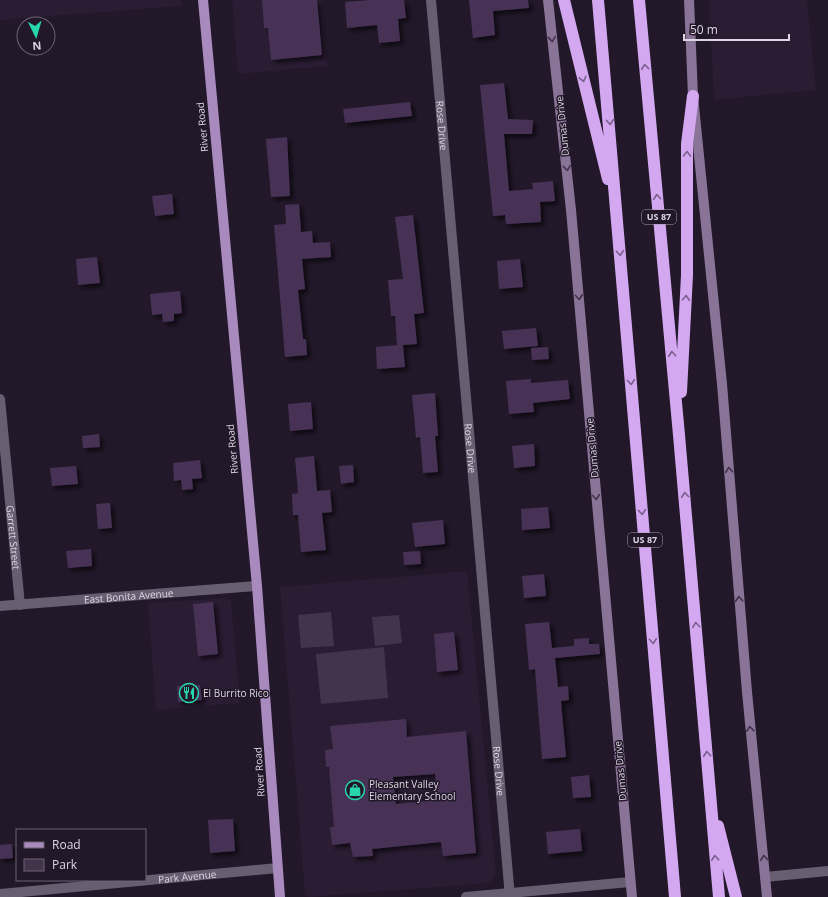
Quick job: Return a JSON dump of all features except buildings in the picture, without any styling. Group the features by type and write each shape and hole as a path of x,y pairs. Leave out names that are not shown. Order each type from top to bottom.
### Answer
{"highway":[{"path":"564,0 617,214"},
{"name":"US 87","path":"598,0 674,897"},
{"name":"US 87","path":"639,0 719,897"},
{"path":"679,435 687,276 687,144 693,96"},
{"path":"710,793 736,897"}],"main road":[{"name":"River Road","path":"203,0 257,586 280,897"},
{"name":"Dumas Drive","path":"548,0 571,210 632,897"},
{"path":"689,0 693,96 722,384 747,692 767,897"}],"street":[{"name":"Rose Drive","path":"431,0 510,895"},
{"name":"Garrett Street","path":"0,399 20,605"},
{"name":"East Bonita Avenue","path":"0,606 257,586"},
{"name":"Park Avenue","path":"146,880 278,868"},
{"path":"765,877 828,871"},
{"name":"Park Avenue","path":"0,894 139,881"},
{"path":"466,897 510,895 630,882"}],"shaded area":[{"path":"0,0 181,0 182,6 52,16 16,16 16,19 0,20"},
{"path":"232,0 322,0 327,66 238,74"},
{"path":"709,0 807,0 816,90 714,100"},
{"path":"467,571 496,874 489,883 309,897 305,894 280,587"},
{"path":"227,598 231,601 240,703 156,710 148,603"}],"green space":[{"path":"331,612 334,646 301,648 298,615"},
{"path":"399,615 402,643 375,646 372,617"},
{"path":"384,647 388,698 321,704 316,654"}],"place":[{"name":"El Burrito Rico","path":"189,693"},
{"name":"Pleasant Valley Elementary School","path":"355,790"}]}
